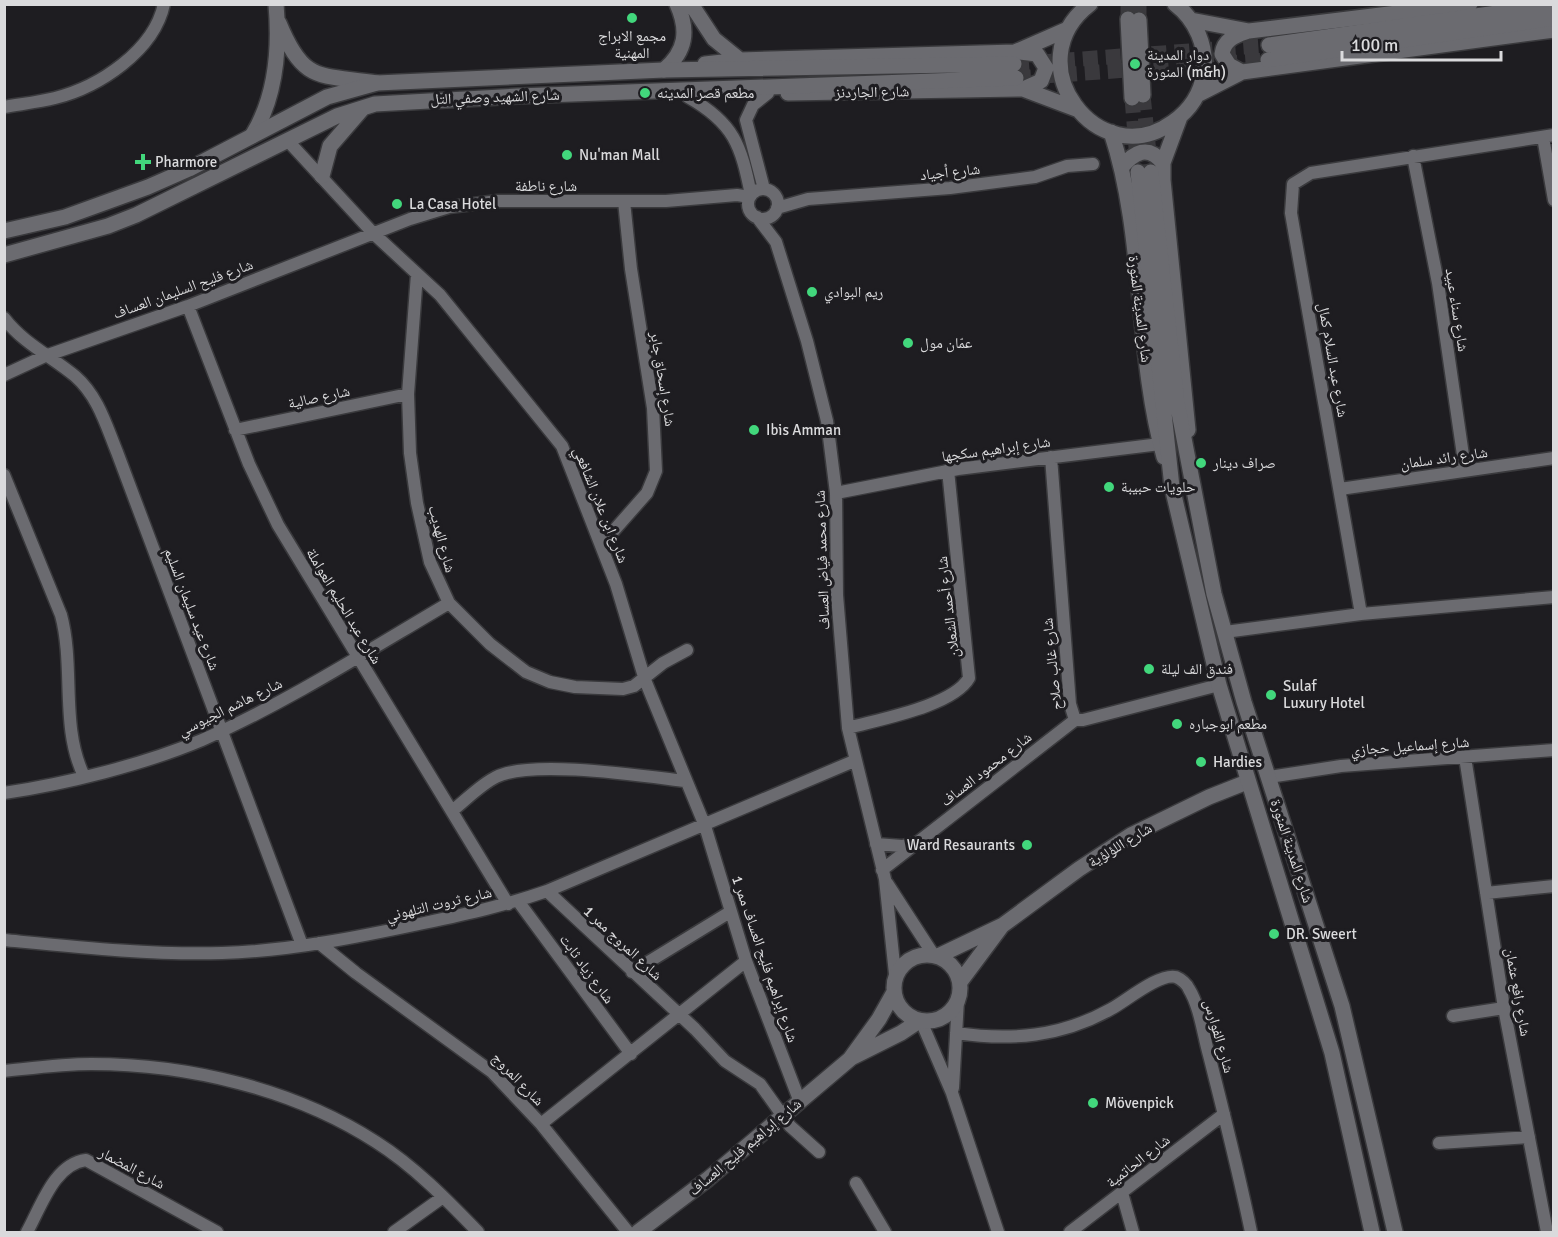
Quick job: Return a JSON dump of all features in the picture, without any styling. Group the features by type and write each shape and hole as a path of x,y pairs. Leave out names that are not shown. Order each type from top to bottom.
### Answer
{"main road":[{"path":"672,70 684,43 684,26 677,4"},
{"path":"691,4 714,39 740,60"},
{"path":"1089,5 1068,29 1061,49 1060,70 1065,91 1076,109 1091,123 1111,132 1129,135 1147,134 1180,117 1197,95 1205,64 1203,49 1191,20 1175,4"},
{"path":"1242,72 1224,60 1224,46 1237,35 1470,4"},
{"path":"1554,5 1268,52 1554,18"},
{"path":"276,11 297,60 312,72 377,83"},
{"path":"252,136 265,111 274,83 276,11"},
{"path":"1133,20 1138,97"},
{"path":"1191,20 1249,32"},
{"name":"شارع الجاردنز","path":"666,90 688,97 768,93 1017,71 1068,29"},
{"path":"1197,95 1242,72 1554,30"},
{"name":"شارع الجاردنز","path":"672,70 740,60 1017,71 1076,109"},
{"name":"شارع الشهيد وصفي التل","path":"4,231 65,217 105,204 189,169 327,97 377,83 672,70 1017,71"},
{"name":"شارع الشهيد وصفي التل","path":"4,255 108,226 337,116 365,106 426,100 1017,71"},
{"path":"322,176 330,146 365,106"},
{"name":"شارع المدينة المنورة","path":"1180,117 1163,163 1164,210 1191,469"},
{"name":"شارع المدينة المنورة","path":"1111,132 1121,168 1160,444 1219,685 1332,1053 1372,1233"},
{"path":"1121,168 1133,154 1140,151 1154,154 1163,163"},
{"name":"شارع المدينة المنورة","path":"1172,487 1144,172 1169,346 1206,557 1244,702 1342,1006 1395,1233"},
{"name":"شارع اللؤلؤية","path":"936,955 1003,925 1131,835 1209,797 1247,782"},
{"name":"شارع اللؤلؤية","path":"960,982 1003,925"},
{"path":"918,955 936,955 948,962 956,971 960,982 958,1000 950,1013 936,1020 920,1021 902,1011 893,994 895,974 904,962 918,955"},
{"name":"شارع إبراهيم فليح العساف","path":"638,1233 783,1117 850,1059 879,1019 893,994"},
{"name":"شارع إبراهيم فليح العساف","path":"850,1059 901,1034 920,1021"}],"street":[{"path":"4,96 10,106 57,98 100,80 137,51 154,29 164,4"},
{"path":"752,205 768,191 746,120 753,105 768,93"},
{"name":"شارع محمد فياض العساف","path":"688,97 711,110 729,129 745,166 752,205 777,242"},
{"path":"1548,136 1554,200"},
{"name":"شارع عبد السلام كمال","path":"1361,614 1292,213 1293,184 1311,173 1548,136"},
{"name":"شارع ابن علان الشافعي","path":"288,141 373,233 417,274 460,320 562,446 602,544 645,680 705,826"},
{"name":"شارع سناء عبيد","path":"1413,156 1438,283 1465,469"},
{"name":"شارع أجياد","path":"752,205 767,218 776,210 808,199 976,185 1035,177 1067,166 1093,164"},
{"name":"شارع محمد فياض العساف","path":"768,191 777,199 777,242 822,396 836,493 837,596 849,728 854,760 884,874 895,974"},
{"name":"شارع أجياد","path":"768,191 808,199"},
{"name":"شارع ناطفة","path":"373,233 410,219 478,202 624,201 723,197 752,205"},
{"name":"شارع إسحاق جابر","path":"602,544 647,493 656,471 653,408 631,268 624,201"},
{"name":"شارع فليح السليمان العساف","path":"4,375 45,356 188,306 373,233"},
{"name":"شارع الهديب","path":"417,274 408,394 411,453 417,503 430,562 449,603 508,659 526,672 550,682 575,687 623,688 645,680 654,670 687,650"},
{"name":"شارع عبد الحليم العواملة","path":"188,306 235,430 278,525 452,811 513,902"},
{"name":"شارع عيد سليمان السليم","path":"4,318 24,340 75,376 95,399 302,945"},
{"name":"شارع صالية","path":"235,430 408,394"},
{"name":"شارع إبراهيم سكجها","path":"836,493 948,470 1160,444"},
{"name":"شارع غالب صلاح","path":"1051,457 1069,684 1075,720 1083,720 1219,685"},
{"name":"شارع رائد سلمان","path":"1340,489 1465,469 1554,458"},
{"name":"شارع أحمد الشعلان","path":"849,728 945,699 961,690 969,678 948,470"},
{"path":"4,475 61,615 67,637 73,746 84,776"},
{"path":"1225,632 1361,614 1554,597"},
{"name":"شارع هاشم الجيوسي","path":"4,793 84,776 187,746 357,657 449,603"},
{"name":"شارع محمود العساف","path":"884,874 916,843 1075,720"},
{"name":"شارع إسماعيل حجازي","path":"1269,777 1341,766 1554,750"},
{"name":"شارع رافع عثمان","path":"1465,757 1504,1008 1547,1233"},
{"name":"شارع ثروت التلهوني","path":"4,940 166,953 223,953 319,943 513,902 547,891 705,826 854,760"},
{"path":"452,811 484,785 511,771 555,770 685,781"},
{"name":"شارع إبراهيم فليح العساف ممر 1","path":"705,826 746,961 800,1102"},
{"path":"876,844 902,846 916,843"},
{"name":"شارع محمد فياض العساف","path":"884,874 936,955"},
{"path":"1486,893 1554,886"},
{"name":"شارع المروج ممر 1","path":"547,891 680,1015 725,1061 765,1088 783,1117 819,1152"},
{"name":"شارع زياد ثابت","path":"513,902 631,1054"},
{"path":"632,972 730,912"},
{"name":"شارع المروج","path":"319,943 416,1018 475,1057 541,1124 746,961"},
{"name":"شارع الفوارس","path":"956,1033 991,1038 1031,1037 1073,1025 1109,1011 1157,981 1176,977 1190,989 1224,1114 1251,1233"},
{"path":"952,1093 958,1000"},
{"path":"1453,1016 1504,1008"},
{"path":"920,1021 952,1093 998,1233"},
{"path":"4,1071 87,1064 121,1065 175,1071 283,1096 321,1112 375,1141 443,1197 478,1233"},
{"name":"شارع الحاتمية","path":"1070,1233 1224,1114"},
{"path":"541,1124 628,1233"},
{"path":"1439,1143 1528,1137"},
{"name":"شارع المضمار","path":"27,1233 54,1181 74,1161 86,1160 98,1164 217,1233"},
{"path":"856,1183 885,1233"},
{"path":"1122,1192 1133,1233"},
{"path":"394,1233 443,1197"}],"tunnel":[{"path":"1128,4 1128,19"},
{"path":"1139,4 1139,20"},
{"path":"1014,64 1269,45"},
{"path":"1016,78 1268,60"},
{"path":"1143,95 1151,172"},
{"path":"1132,98 1138,172"}],"place":[{"name":"مجمع الابراج المهنية","path":"632,18"},
{"name":"دوار المدينة المنورة (m&h)","path":"1135,64"},
{"name":"مطعم قصر المدينه","path":"645,93"},
{"name":"Nu'man Mall","path":"567,155"},
{"name":"Pharmore","path":"143,162"},
{"name":"La Casa Hotel","path":"397,204"},
{"name":"ريم البوادي","path":"812,292"},
{"name":"عمّان مول","path":"908,343"},
{"name":"Ibis Amman","path":"754,430"},
{"name":"صراف دينار","path":"1201,463"},
{"name":"حلويات حبيبة","path":"1109,487"},
{"name":"فندق الف ليلة","path":"1149,669"},
{"name":"Sulaf Luxury Hotel","path":"1271,695"},
{"name":"مطعم ابوجباره","path":"1177,724"},
{"name":"Hardies","path":"1201,762"},
{"name":"Ward Resaurants","path":"1027,845"},
{"name":"DR. Sweert","path":"1274,934"},
{"name":"Mövenpick","path":"1093,1103"}]}
